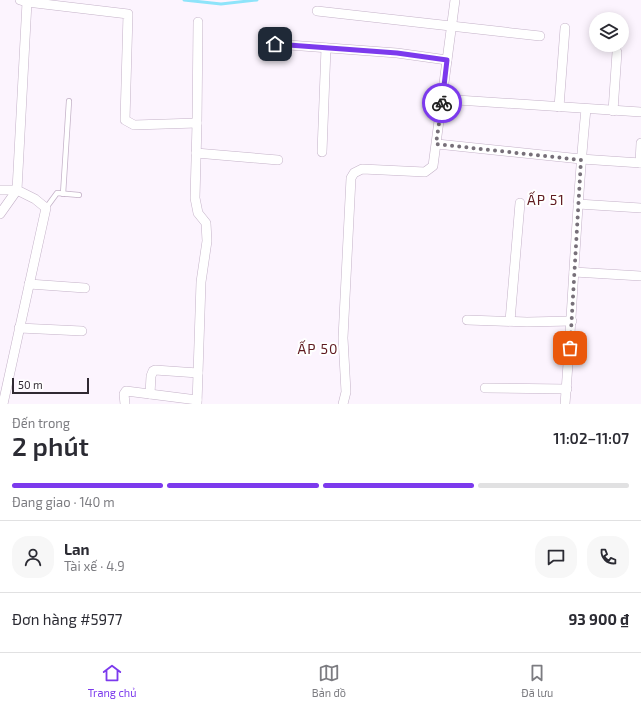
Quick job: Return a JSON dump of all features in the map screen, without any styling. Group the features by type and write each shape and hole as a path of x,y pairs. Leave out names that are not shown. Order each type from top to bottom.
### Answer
{"street":[{"path":"343,404 346,392 343,338 351,178 354,173 362,169 425,172 433,166 455,0"},
{"path":"0,214 18,190 24,1 128,14 125,120 134,125 197,123"},
{"path":"317,11 540,36"},
{"path":"125,404 126,391 197,402 201,282 207,241 206,223 198,213 195,198 198,22"},
{"path":"559,108 565,28"},
{"path":"275,44 397,53 447,60"},
{"path":"322,152 326,48"},
{"path":"613,111 617,52"},
{"path":"442,99 559,108 641,112"},
{"path":"565,404 572,321 581,160 586,109"},
{"path":"436,144 581,160 640,163 641,143"},
{"path":"196,154 278,160"},
{"path":"0,190 18,190 35,199 46,208 3,404"},
{"path":"510,322 520,203"},
{"path":"578,204 641,208"},
{"path":"574,272 641,276"},
{"path":"29,284 85,288"},
{"path":"467,320 510,322 572,321"},
{"path":"19,328 82,331"},
{"path":"150,394 152,371 198,373"},
{"path":"485,388 566,389"}],"lane":[{"path":"63,194 69,102"},
{"path":"46,208 57,193 79,195"}],"waterway":[{"path":"184,0 221,4 257,0"}],"way so far":[{"path":"442,103 436,144 581,160 570,348"}],"district":[{"name":"ẤP 51","path":"546,199"},
{"name":"ẤP 50","path":"318,348"}],"route":[{"path":"275,44 397,53 447,60 442,103"}]}
